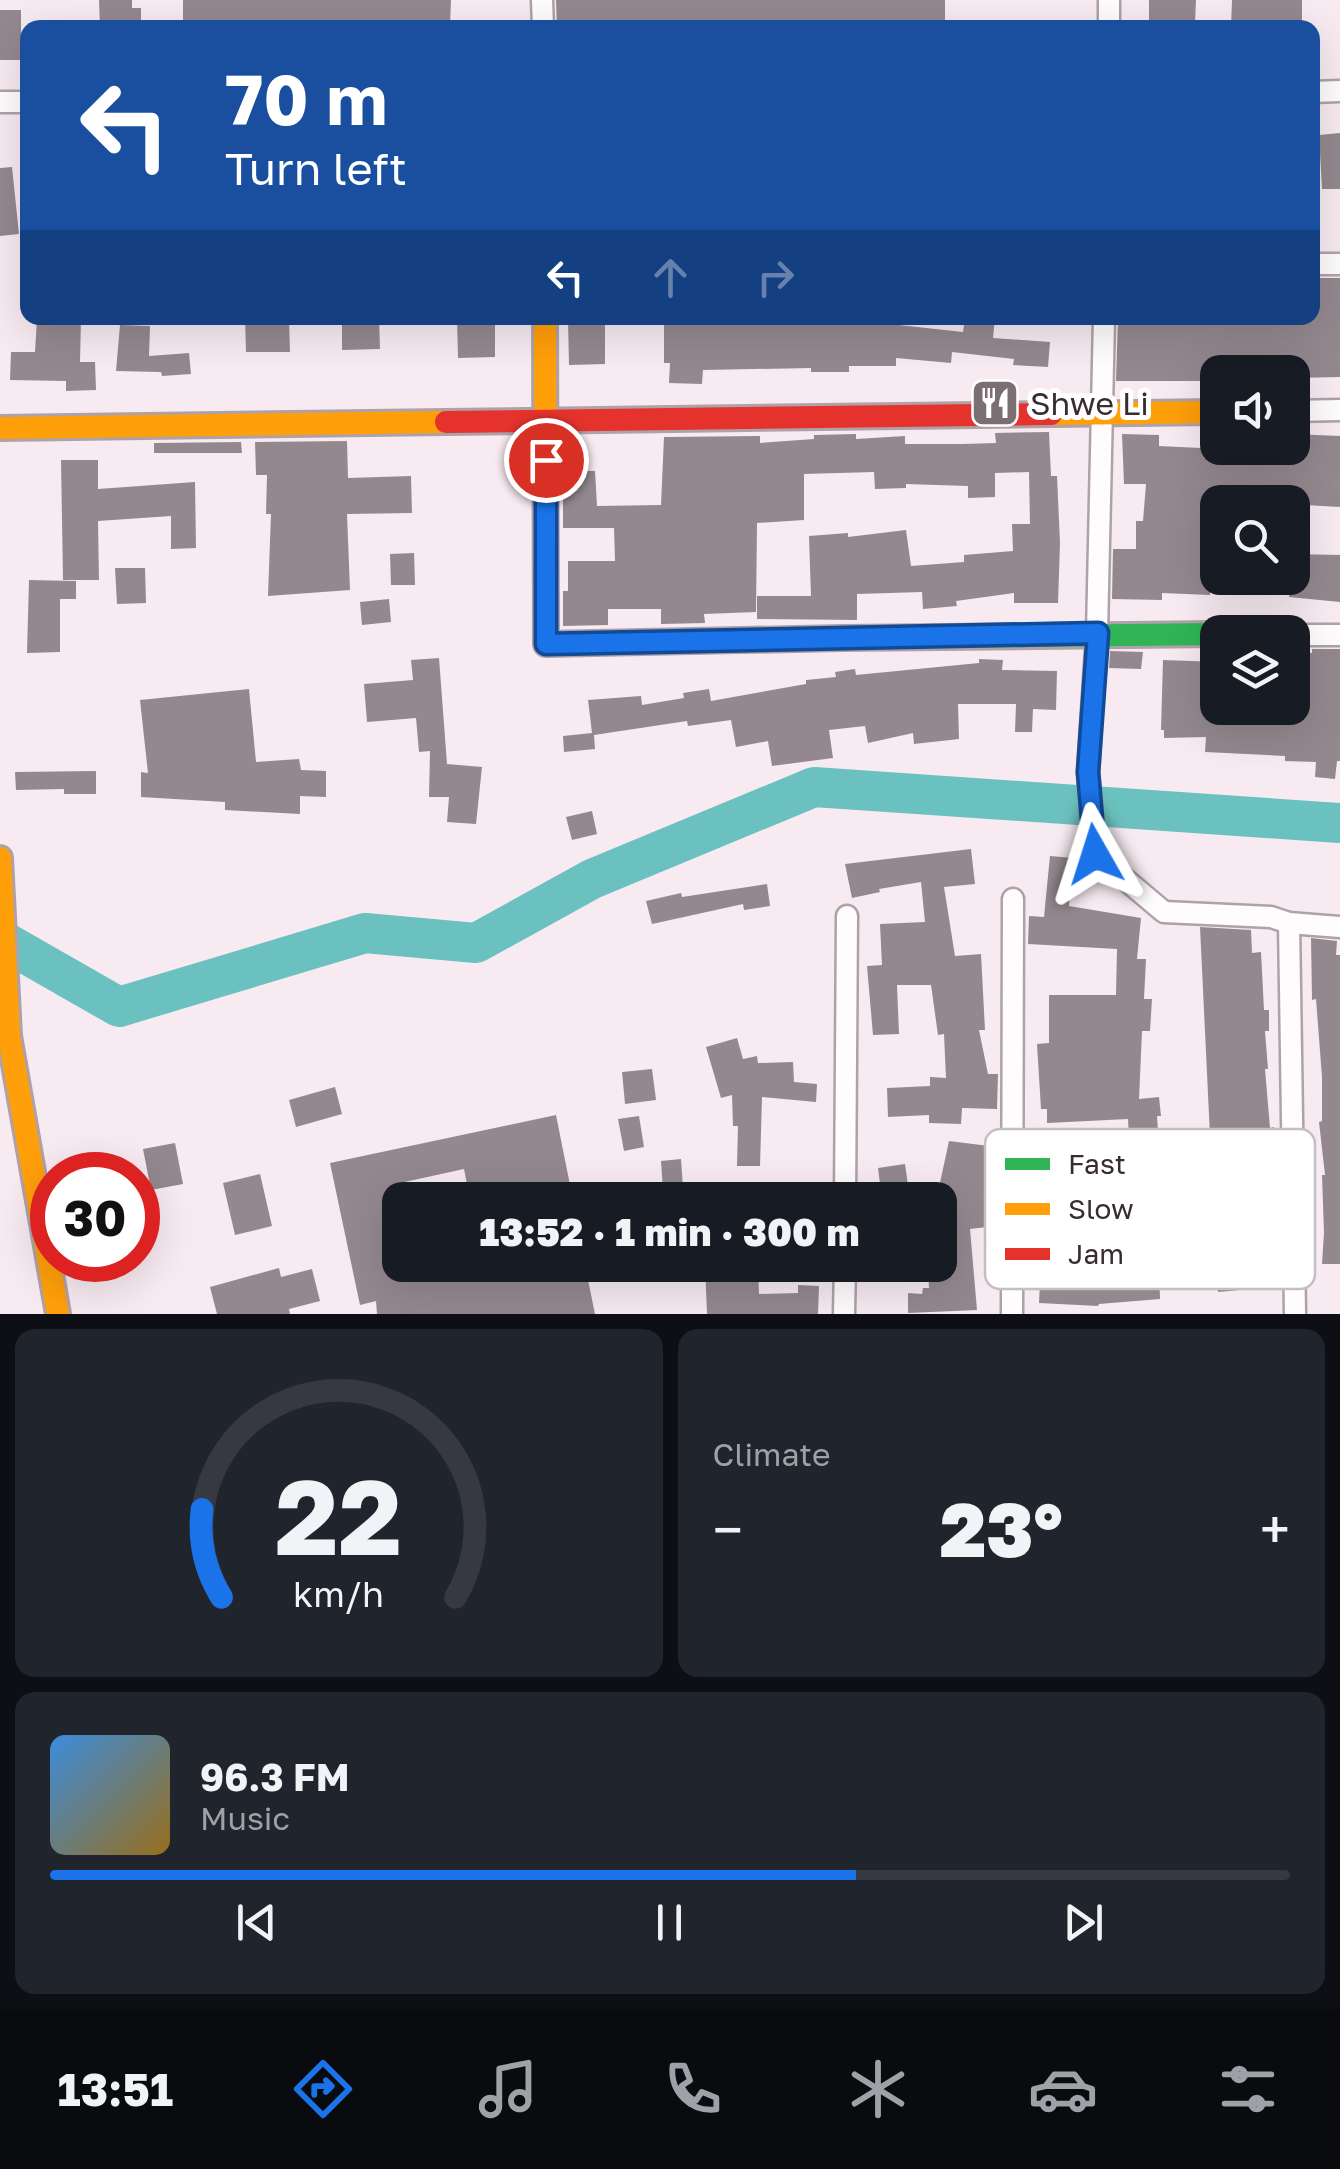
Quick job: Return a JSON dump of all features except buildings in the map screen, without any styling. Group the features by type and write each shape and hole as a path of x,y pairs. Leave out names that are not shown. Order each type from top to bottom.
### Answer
{"street":[{"path":"545,325 546,644 1200,634"},
{"path":"1104,325 1098,633 1088,772 1095,854 1164,912 1271,917 1289,923 1340,927"},
{"path":"1310,411 1340,410"},
{"path":"0,428 1200,412"},
{"path":"1310,635 1340,635"},
{"path":"0,858 8,1036 58,1314"},
{"path":"1013,1129 1014,899"},
{"path":"845,1182 847,916"},
{"path":"1289,923 1293,1129"},
{"path":"844,1314 845,1282"},
{"path":"1012,1289 1012,1314"},
{"path":"1296,1289 1296,1314"}],"waterway":[{"path":"0,939 119,1007 365,933 476,943 592,879 814,787 1340,823"}],"traffic: fast":[{"path":"843,638 1200,634"}],"traffic: slow":[{"path":"545,325 546,644 843,638"},
{"path":"1051,414 1200,412"},
{"path":"0,428 446,422"},
{"path":"0,858 9,1036 58,1314"}],"traffic: jam":[{"path":"446,422 1051,414"}],"place":[{"name":"Shwe Li","path":"995,403"}],"route":[{"path":"546,460 546,644 1098,633 1088,772 1095,854"}]}
